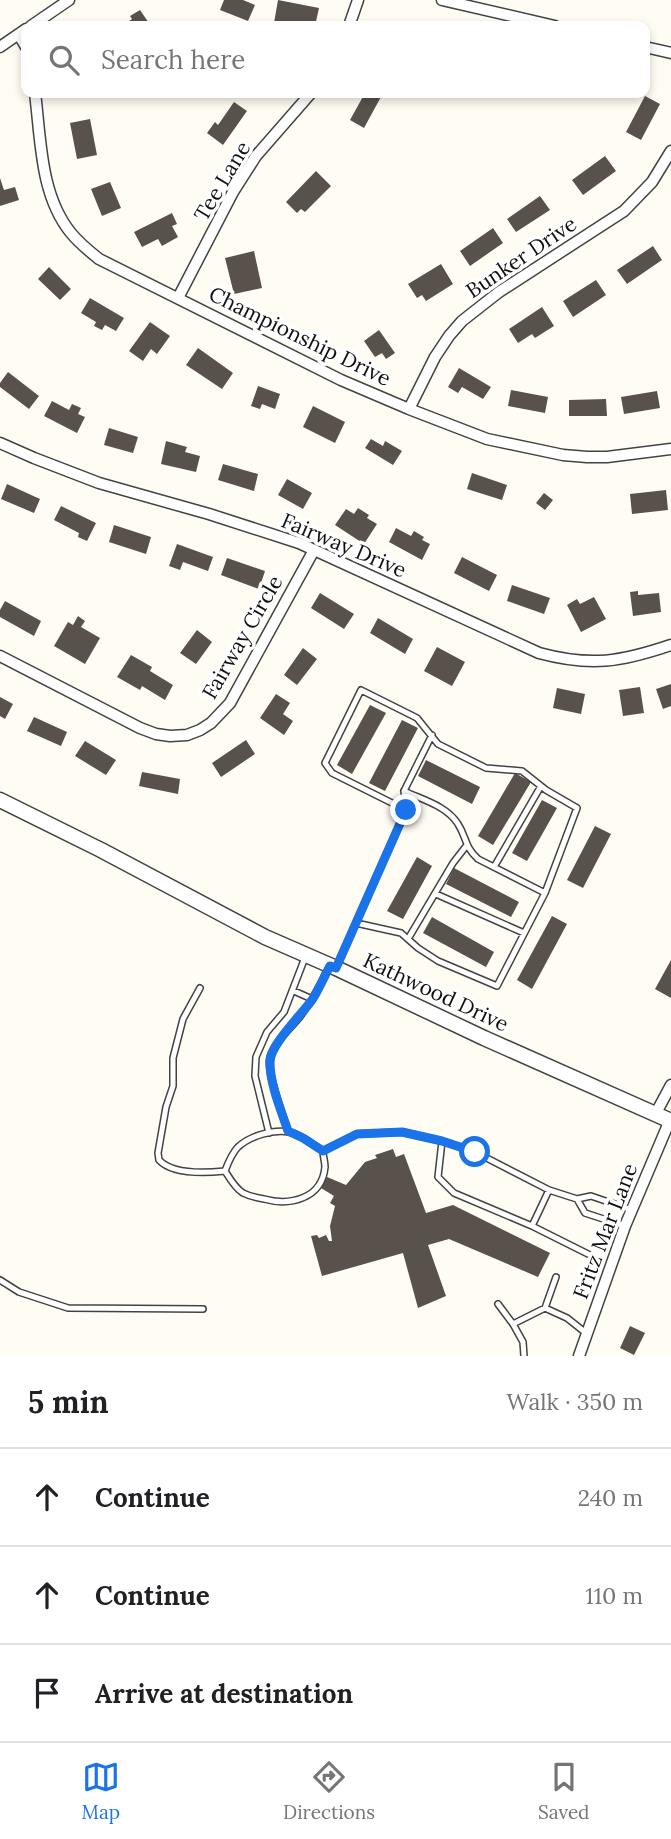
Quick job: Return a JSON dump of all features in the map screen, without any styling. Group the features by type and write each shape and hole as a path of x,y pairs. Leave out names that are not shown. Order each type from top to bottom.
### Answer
{"street":[{"path":"38,21 69,0"},
{"path":"351,21 358,0"},
{"path":"442,0 533,21"},
{"path":"0,47 21,33"},
{"path":"650,48 671,53"},
{"name":"Championship Drive","path":"36,98 44,163 54,207 72,235 99,259 341,380 487,439 563,455 607,457 671,449"},
{"name":"Tee Lane","path":"178,298 233,192 256,156 307,98"},
{"name":"Bunker Drive","path":"409,409 435,357 462,321 499,292 624,211 652,182 671,150"},
{"name":"Fairway Drive","path":"0,443 99,483 299,543 540,653 587,662 635,656 671,645"},
{"name":"Fairway Circle","path":"0,656 140,729 170,736 200,730 211,723 230,703 314,550"},
{"name":"Kathwood Drive","path":"0,800 102,850 265,937 670,1121"},
{"path":"656,1114 671,1085"},
{"name":"Fritz Mar Lane","path":"579,1356 625,1226 670,1121"}],"lane":[{"path":"356,923 401,933 438,961 497,986 545,893 577,808 522,771 486,768 438,744 417,718 360,690 325,763 332,773 406,810"},
{"path":"288,1131 271,1077 270,1059 279,1041 333,967 356,923 406,810 404,792 432,735"},
{"path":"494,867 541,786"},
{"path":"404,792 445,810 457,823 470,851 478,859 545,893"},
{"path":"408,939 453,863 467,845"},
{"path":"436,894 524,933"},
{"path":"268,1133 255,1076 256,1057 267,1032 284,1012 306,955"},
{"path":"200,988 183,1019 173,1058 173,1086 166,1107 158,1153 159,1160 166,1167 203,1173 225,1171"},
{"path":"294,991 312,999"},
{"path":"288,1131 323,1151 325,1167 321,1180 312,1193 303,1199 285,1202 244,1193 225,1171 236,1148 251,1138 288,1131"},
{"path":"323,1151 357,1134 402,1132 475,1152 549,1190 577,1199 591,1196 632,1210"},
{"path":"442,1141 438,1177 454,1193 532,1226 588,1254"},
{"path":"532,1226 549,1190"},
{"path":"577,1199 585,1213 625,1226"},
{"path":"513,1324 545,1308 556,1278"},
{"path":"0,1280 19,1292 68,1308 203,1309"},
{"path":"498,1304 523,1342 524,1356"},
{"path":"545,1308 566,1318 586,1333"}],"building":[{"path":"224,0 243,0 255,5 248,21 220,10"},
{"path":"278,0 319,8 316,21 274,21"},
{"path":"140,10 148,21 129,21 132,19 130,16"},
{"path":"362,98 380,98 364,128 350,120"},
{"path":"644,98 660,104 641,140 626,132"},
{"path":"234,102 247,111 223,145 207,133 215,122 218,125"},
{"path":"90,119 97,155 77,159 70,123"},
{"path":"605,156 616,171 583,195 572,180"},
{"path":"316,171 331,186 305,212 301,209 297,213 286,202"},
{"path":"0,178 4,190 15,187 19,200 0,206"},
{"path":"110,182 121,208 102,216 91,189"},
{"path":"540,196 550,210 516,232 507,219"},
{"path":"172,213 177,224 172,226 178,237 162,246 158,239 142,247 134,232"},
{"path":"493,228 503,243 470,266 460,251"},
{"path":"653,246 662,260 627,284 617,270"},
{"path":"254,251 262,288 234,294 225,258"},
{"path":"441,264 453,284 426,301 422,295 417,298 408,284"},
{"path":"49,267 71,289 60,300 38,279"},
{"path":"596,280 606,295 573,317 563,301"},
{"path":"90,298 124,318 116,331 105,325 102,330 94,326 96,322 81,313"},
{"path":"542,307 554,326 535,338 532,334 518,343 509,329"},
{"path":"150,322 170,336 157,354 151,349 143,361 129,351"},
{"path":"379,330 395,353 386,359 382,353 375,357 364,341"},
{"path":"198,348 233,373 222,389 186,365"},
{"path":"459,368 491,387 483,399 462,387 458,393 448,387"},
{"path":"8,372 39,396 29,409 0,387"},
{"path":"258,386 280,394 275,409 262,404 260,409 251,406"},
{"path":"511,390 548,397 545,413 508,406"},
{"path":"657,391 660,408 624,414 621,397"},
{"path":"606,399 607,416 569,416 569,400"},
{"path":"52,401 69,410 72,404 81,408 78,414 85,417 77,433 44,416"},
{"path":"313,406 345,422 335,443 303,427"},
{"path":"109,428 138,437 133,453 104,445"},
{"path":"371,439 383,446 385,441 402,451 393,465 365,448"},
{"path":"166,441 187,447 185,452 200,456 196,472 161,464"},
{"path":"223,464 258,474 254,491 218,480"},
{"path":"472,473 507,485 502,500 467,489"},
{"path":"287,479 312,493 303,509 278,495"},
{"path":"7,484 40,499 34,513 1,499"},
{"path":"666,490 668,510 632,514 630,494"},
{"path":"544,493 553,500 545,510 536,503"},
{"path":"61,506 96,523 87,541 78,537 79,533 54,520"},
{"path":"358,508 377,524 364,544 335,525 346,509 354,514"},
{"path":"114,525 151,537 146,554 109,542"},
{"path":"396,528 411,536 414,531 430,544 422,560 389,542"},
{"path":"177,544 213,557 208,571 183,562 180,570 169,566"},
{"path":"462,557 497,575 489,591 454,573"},
{"path":"227,558 265,571 259,589 221,575"},
{"path":"512,585 550,598 544,614 507,601"},
{"path":"638,591 638,595 659,593 661,612 633,616 630,592"},
{"path":"320,593 354,614 344,629 311,608"},
{"path":"594,597 606,619 581,632 567,605 577,599 580,604"},
{"path":"5,601 41,621 34,636 0,617"},
{"path":"78,616 85,621 81,627 100,638 85,664 54,646 68,622 73,625"},
{"path":"378,618 413,639 405,654 370,633"},
{"path":"197,630 212,642 196,664 180,653"},
{"path":"437,647 465,662 452,686 424,671"},
{"path":"303,648 317,659 297,685 284,675"},
{"path":"131,655 152,667 150,671 173,685 165,700 142,686 140,690 117,677"},
{"path":"671,684 671,706 663,709 656,689"},
{"path":"640,687 644,713 623,716 619,690"},
{"path":"557,688 585,694 581,714 553,708"},
{"path":"276,694 290,703 283,714 293,721 284,735 260,718"},
{"path":"0,697 13,704 5,719 0,716"},
{"path":"370,705 386,713 352,774 337,765"},
{"path":"34,717 67,732 61,746 27,731"},
{"path":"402,720 418,728 385,791 369,783"},
{"path":"246,740 255,754 221,777 212,763"},
{"path":"85,741 116,760 106,775 75,756"},
{"path":"426,760 480,787 472,804 418,776"},
{"path":"142,772 180,779 178,794 139,786"},
{"path":"515,773 531,782 493,845 478,836"},
{"path":"542,800 557,808 527,861 512,853"},
{"path":"595,826 611,834 583,888 567,880"},
{"path":"417,857 432,866 403,919 387,911"},
{"path":"454,868 519,902 511,917 446,884"},
{"path":"552,916 567,924 532,989 517,980"},
{"path":"432,917 494,952 486,967 423,933"},
{"path":"671,960 671,998 655,989"},
{"path":"393,1149 396,1157 404,1154 426,1213 453,1205 550,1253 538,1277 449,1239 428,1245 446,1296 418,1308 403,1253 322,1276 311,1236 317,1235 319,1238 326,1235 329,1241 332,1241 330,1226 335,1206 330,1203 334,1196 321,1188 327,1177 346,1185 365,1162 377,1158 375,1155"},
{"path":"630,1326 645,1333 634,1355 620,1348"}],"route":[{"path":"406,810 336,968 330,966 312,999 279,1041 270,1059 271,1077 288,1131 323,1151 357,1134 402,1132 475,1152"}]}
